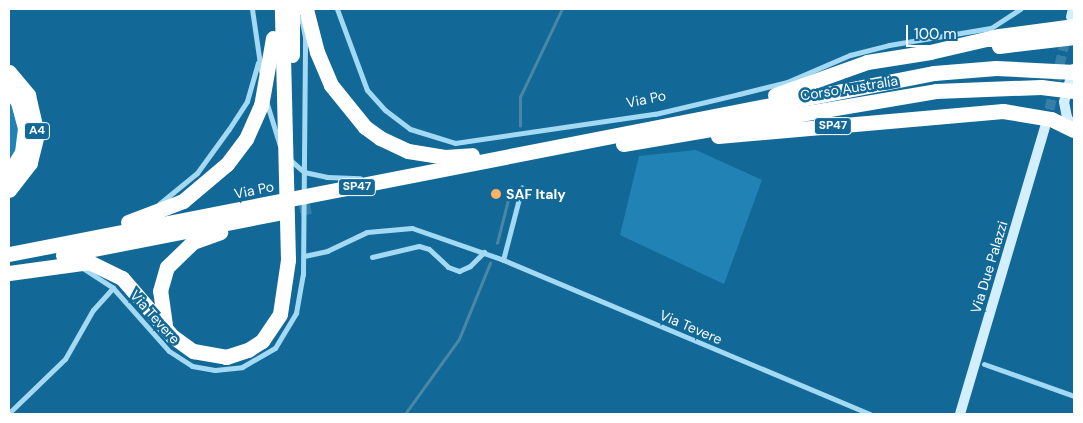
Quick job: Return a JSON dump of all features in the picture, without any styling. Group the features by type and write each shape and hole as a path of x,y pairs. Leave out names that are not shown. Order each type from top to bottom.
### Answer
{"highway":[{"path":"31,250 172,207 200,190 227,164 246,139 265,93 275,9"},
{"path":"282,9 282,76 287,111"},
{"path":"9,273 69,262 89,262 116,273 166,329 189,349 207,356 236,355 258,344 274,326 282,308 287,273 287,111 291,76 292,9"},
{"path":"306,9 321,64 340,99 380,138 408,151 433,156 458,157 580,142"},
{"name":"SP47","path":"930,52 1073,17"},
{"name":"SP47","path":"682,122 796,89 867,62 930,52 1074,37"},
{"name":"Corso Australia","path":"682,122 934,74 996,68 1048,69 1074,72"},
{"name":"A4","path":"9,72 28,95 37,134 30,162 9,190"},
{"name":"Corso Australia","path":"639,141 926,92 1041,87 1074,91"},
{"path":"9,89 18,102 25,128 22,152 9,174"},
{"name":"SP47","path":"310,206 639,141 1003,111 1051,119 1074,130"},
{"name":"Via Po","path":"9,254 682,122"},
{"name":"Via Po","path":"9,266 277,213 265,221 206,236 176,255 165,272 160,291 166,329"}],"street":[{"path":"252,9 274,134 292,163 304,172 327,177 406,177"},
{"path":"288,9 302,22 304,30 304,256"},
{"name":"Via Po","path":"337,9 367,90 385,110 410,129 455,143 655,114 730,97 788,82 850,55 889,45 991,28 1020,9"},
{"path":"134,220 186,183 206,161 247,101 260,57"},
{"path":"1074,65 1067,81 1064,102 1067,117 1074,130"},
{"name":"Via Due Palazzi","path":"960,414 1046,127"},
{"path":"503,260 522,187"},
{"name":"Via Tevere","path":"69,262 113,288 181,360 204,369 228,370 266,356 283,339 300,298 304,256 319,254 367,232 389,228 412,228 484,252 870,414"},
{"path":"372,257 419,246 429,248 448,267 459,271 470,266 484,252"},
{"name":"Via Tevere","path":"9,414 65,359 93,310 113,288"},
{"path":"984,364 1074,396"}],"shaded area":[{"path":"9,97 18,119 17,145 9,164"},
{"path":"696,150 762,180 724,284 620,235 639,156"}],"waterway":[{"path":"520,126 520,97 562,9"},
{"path":"497,243 511,188"},
{"path":"405,414 459,339 490,263"}],"tunnel":[{"path":"1046,124 1067,33"},
{"path":"277,213 310,206"}],"place":[{"name":"SAF Italy","path":"496,194"}]}
